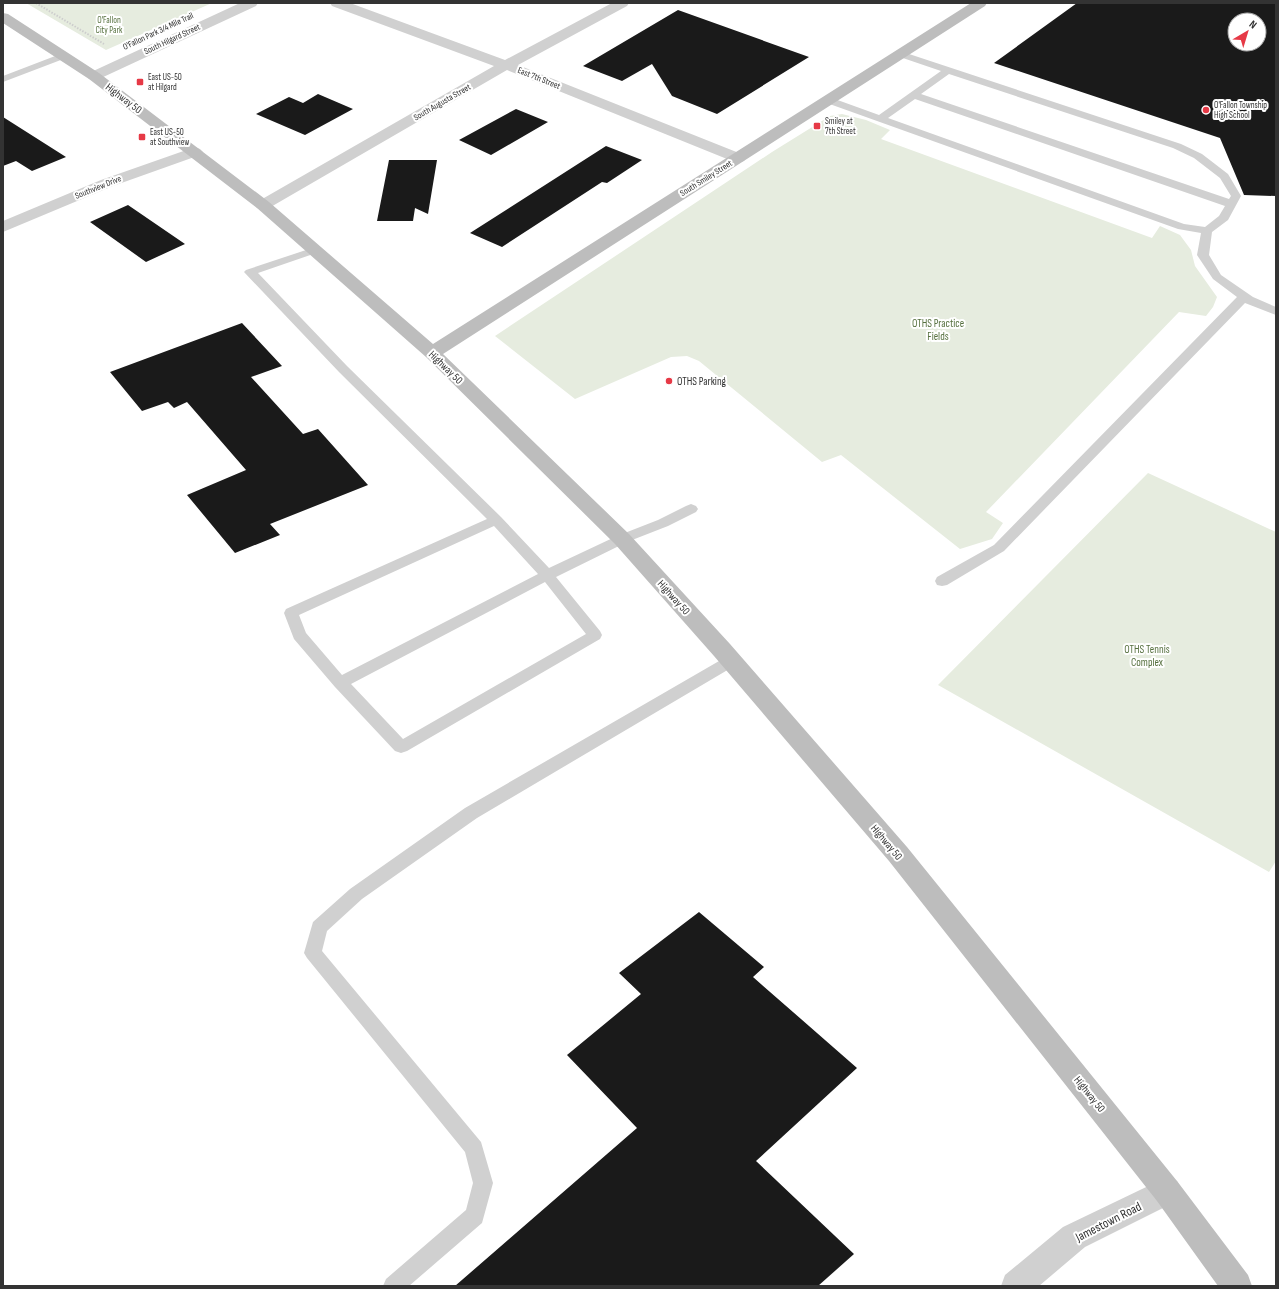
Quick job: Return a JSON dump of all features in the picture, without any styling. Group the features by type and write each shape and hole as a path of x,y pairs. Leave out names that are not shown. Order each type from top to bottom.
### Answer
{"main road":[{"name":"South Smiley Street","path":"432,353 980,3"},
{"name":"Highway 50","path":"3,17 94,76 263,205 432,353 622,539 731,661 898,854 1167,1191 1237,1286"}],"street":[{"name":"South Hilgard Street","path":"94,76 251,3"},
{"name":"East 7th Street","path":"337,3 506,65 738,158"},
{"name":"South Augusta Street","path":"263,205 506,65 622,3"},
{"name":"Southview Drive","path":"3,227 107,183 195,152"},
{"name":"Jamestown Road","path":"1016,1286 1074,1238 1167,1191"}],"lane":[{"path":"900,54 1177,146 1198,156 1224,176 1236,196 1224,218 1207,231 1203,255 1217,278 1244,297 1276,311"},
{"path":"3,79 63,56"},
{"path":"880,119 948,70"},
{"path":"914,95 1231,204"},
{"path":"828,100 1182,227 1207,231"},
{"path":"315,250 250,272 344,369 496,520 547,575 595,635 401,747 340,683 299,636 291,613 496,520"},
{"path":"942,581 999,548 1244,297"},
{"path":"340,683 547,575 622,539 663,523 692,509"},
{"path":"393,1286 475,1216 483,1183 474,1148 313,953 319,927 356,894 471,813 731,661"}],"path":[{"name":"O'Fallon Park 3/4 Mile Trail","path":"36,3 108,47"}],"green space":[{"name":"O'Fallon City Park","path":"26,3 212,3 106,50"},
{"name":"OTHS Practice Fields","path":"842,114 866,120 890,130 881,139 1152,238 1160,226 1180,235 1191,250 1195,266 1217,297 1213,307 1206,316 1179,312 986,512 1003,523 992,539 960,549 841,455 822,462 699,361 687,356 671,357 575,399 495,336 772,152 830,116"},
{"name":"OTHS Tennis Complex","path":"1148,473 1276,532 1276,861 1269,872 938,685"}],"building":[{"name":"O'Fallon Township High School","path":"1077,3 1276,3 1276,196 1244,195 1220,138 994,63"},
{"path":"678,10 809,57 717,114 672,96 652,64 622,81 583,66"},
{"path":"318,94 353,109 305,135 256,114 289,97 303,103"},
{"path":"516,109 548,122 491,155 459,140"},
{"path":"3,117 66,157 32,171 16,161 3,166"},
{"path":"606,146 642,160 607,183 602,182 502,247 470,233"},
{"path":"389,160 437,160 428,214 415,208 413,221 377,221"},
{"path":"128,205 185,244 146,262 90,222"},
{"path":"242,323 282,366 251,377 303,434 318,429 368,485 270,524 280,535 235,553 187,495 246,470 187,402 174,408 168,402 142,411 110,372"},
{"path":"699,912 764,967 753,977 857,1068 756,1161 854,1254 818,1286 455,1286 637,1128 567,1055 641,994 619,973"}],"place":[{"name":"East US-50 at Hilgard","path":"140,82"},
{"name":"O'Fallon Township High School","path":"1206,110"},
{"name":"Smiley at 7th Street","path":"817,126"},
{"name":"East US-50 at Southview","path":"142,137"},
{"name":"OTHS Parking","path":"669,381"}]}
